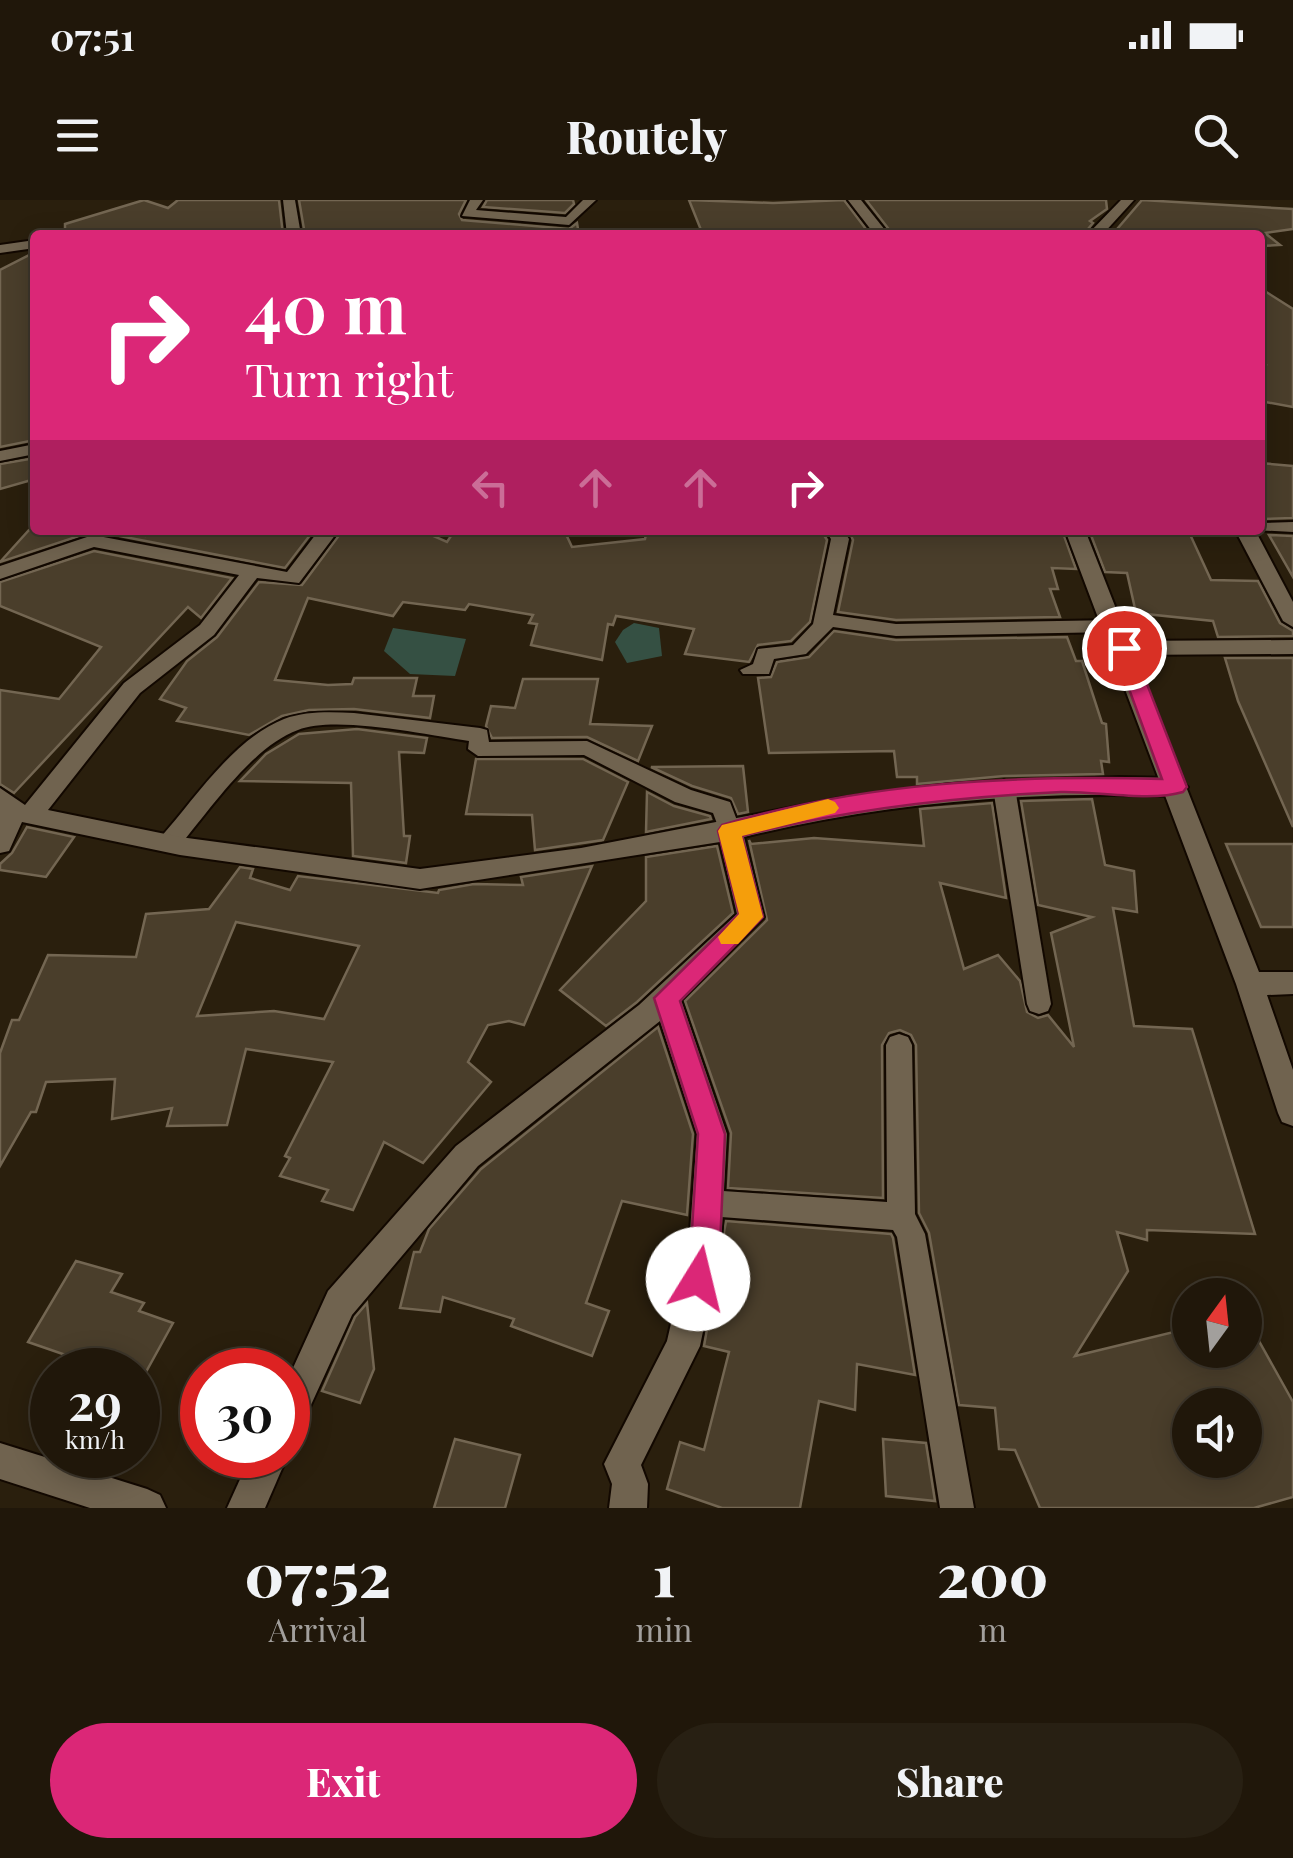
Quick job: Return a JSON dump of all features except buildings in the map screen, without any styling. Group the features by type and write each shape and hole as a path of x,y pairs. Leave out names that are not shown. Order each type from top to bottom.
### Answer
{"street":[{"path":"289,200 293,230"},
{"path":"477,200 468,213 569,220 590,200"},
{"path":"854,200 878,230"},
{"path":"1099,230 1128,200"},
{"path":"0,248 30,245"},
{"path":"0,456 30,450"},
{"path":"0,573 94,536 292,579 325,535"},
{"path":"1078,535 1250,984 1293,1113"},
{"path":"1249,535 1293,622"},
{"path":"0,844 15,808 132,688 207,630 252,570"},
{"path":"1119,637 1293,647"},
{"path":"15,808 168,844 420,878 582,858 730,831 813,810 1067,784 1176,787"},
{"path":"310,1369 340,1304 466,1156 666,998 751,917 730,831"},
{"path":"1250,984 1293,983"},
{"path":"628,1508 630,1484 622,1464 684,1346 705,1245 712,1134 666,998"},
{"path":"0,1461 148,1508"},
{"path":"246,1508 260,1478"}],"lane":[{"path":"1265,528 1293,527"},
{"path":"750,670 762,670 765,653 790,654 807,648 822,624 840,539 837,535"},
{"path":"822,624 833,621 896,630 1119,637"},
{"path":"168,844 262,742 292,724 329,720 480,735 478,749 586,748 683,796 722,808 730,831"},
{"path":"1004,788 1039,1004"},
{"path":"899,1045 900,1216 910,1234 958,1508"},
{"path":"708,1203 900,1216"}],"green space":[{"path":"634,623 659,628 662,656 627,663 615,642"},
{"path":"393,628 466,639 455,676 410,674 384,651"}],"slow traffic":[{"path":"730,937 751,917 730,831 828,808"}],"route":[{"path":"698,1279 705,1245 712,1134 666,998 751,917 730,831 813,810 954,790 1067,784 1176,787 1124,648"}]}
